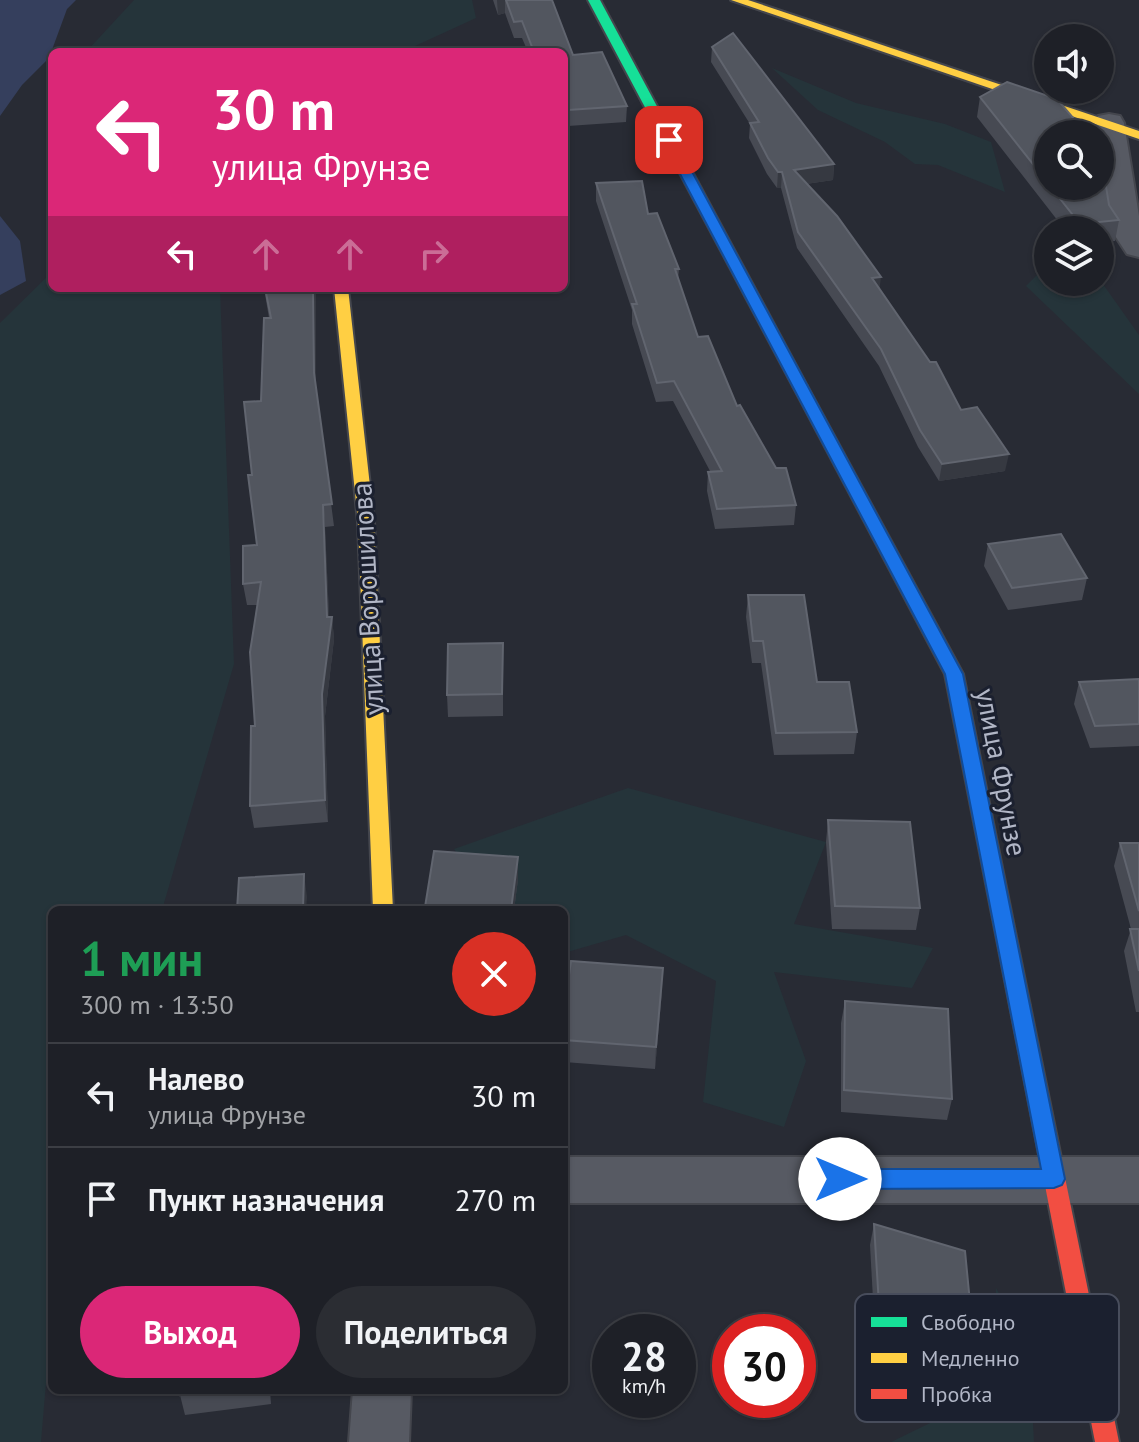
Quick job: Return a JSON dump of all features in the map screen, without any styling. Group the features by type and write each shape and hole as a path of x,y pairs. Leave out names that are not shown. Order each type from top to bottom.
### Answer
{"street":[{"name":"улица Фрунзе","path":"594,0 954,674 1077,1294"},
{"path":"737,0 1100,120"},
{"path":"1114,125 1139,135"},
{"path":"1114,157 1124,225 1139,247"},
{"name":"улица Ворошилова","path":"341,292 366,522 383,906"},
{"path":"568,1180 1139,1180"},
{"path":"379,1442 382,1394"},
{"name":"улица Фрунзе","path":"1103,1422 1107,1442"}],"shaded area":[{"path":"134,0 472,0 476,18 411,48 90,48"},
{"path":"772,68 856,103 945,124 991,142 1005,192 938,165 915,164 885,142 818,110"},
{"path":"48,276 48,292 220,292 234,664 163,906 48,906 48,1359 41,1442 0,1442 0,323"},
{"path":"1034,278 1034,294 1026,286"},
{"path":"1036,296 1111,296 1139,335 1139,394"},
{"path":"628,788 826,842 794,924 933,948 912,988 774,972 806,1061 784,1127 703,1102 716,981 626,935 568,952 568,906 492,906 454,849"},
{"path":"932,1422 1033,1422 1034,1442 891,1442"}],"water":[{"path":"0,0 76,0 67,9 53,48 48,48 48,59 22,85 0,116"},
{"path":"0,216 20,241 26,281 0,295"}],"building":[{"path":"506,0 552,0 573,55 602,52 627,106 568,110 568,48 532,48 522,21 514,22"},
{"path":"733,33 834,164 794,170 837,216 881,277 872,278 930,362 936,362 961,410 977,407 1009,454 942,464 920,430 881,349 798,232 782,172 778,172 768,158 750,123 759,122 712,47"},
{"path":"1007,82 1034,91 1034,104 1061,104 1075,120 1034,120 1034,165 980,97"},
{"path":"642,181 648,214 657,213 679,269 675,269 698,337 708,336 737,406 740,405 776,468 786,468 796,505 717,509 708,472 722,471 674,381 657,383 632,304 637,304 596,183"},
{"path":"1061,200 1108,200 1119,220 1114,221 1114,216 1074,216"},
{"path":"266,292 313,292 314,373 332,504 323,505 327,617 332,617 322,694 325,800 250,806 251,726 255,726 250,652 261,582 243,584 243,546 257,545 248,475 252,475 244,402 261,401 264,318 271,318"},
{"path":"1061,534 1087,578 1012,588 988,544"},
{"path":"748,595 804,595 817,682 849,682 857,732 776,733 763,641 753,641"},
{"path":"503,643 502,694 447,695 448,644"},
{"path":"1139,679 1139,724 1095,726 1079,682"},
{"path":"828,820 910,822 920,908 835,906"},
{"path":"1120,843 1139,843 1139,911"},
{"path":"434,851 518,857 512,906 425,906"},
{"path":"304,874 303,906 237,906 239,878"},
{"path":"1130,929 1139,929 1139,971"},
{"path":"571,961 663,968 656,1047 568,1040"},
{"path":"845,1001 948,1009 952,1099 844,1090"},
{"path":"874,1224 965,1251 969,1294 878,1294"}],"traffic: fast":[{"path":"594,0 800,386"}],"traffic: slow":[{"path":"737,0 1139,135"},
{"path":"341,292 366,522 383,906"},
{"path":"800,386 954,674 1020,1006"}],"traffic: jam":[{"path":"1020,1006 1077,1294"},
{"path":"1103,1422 1107,1442"}],"route":[{"path":"669,140 954,674 1054,1179 840,1179"}]}
